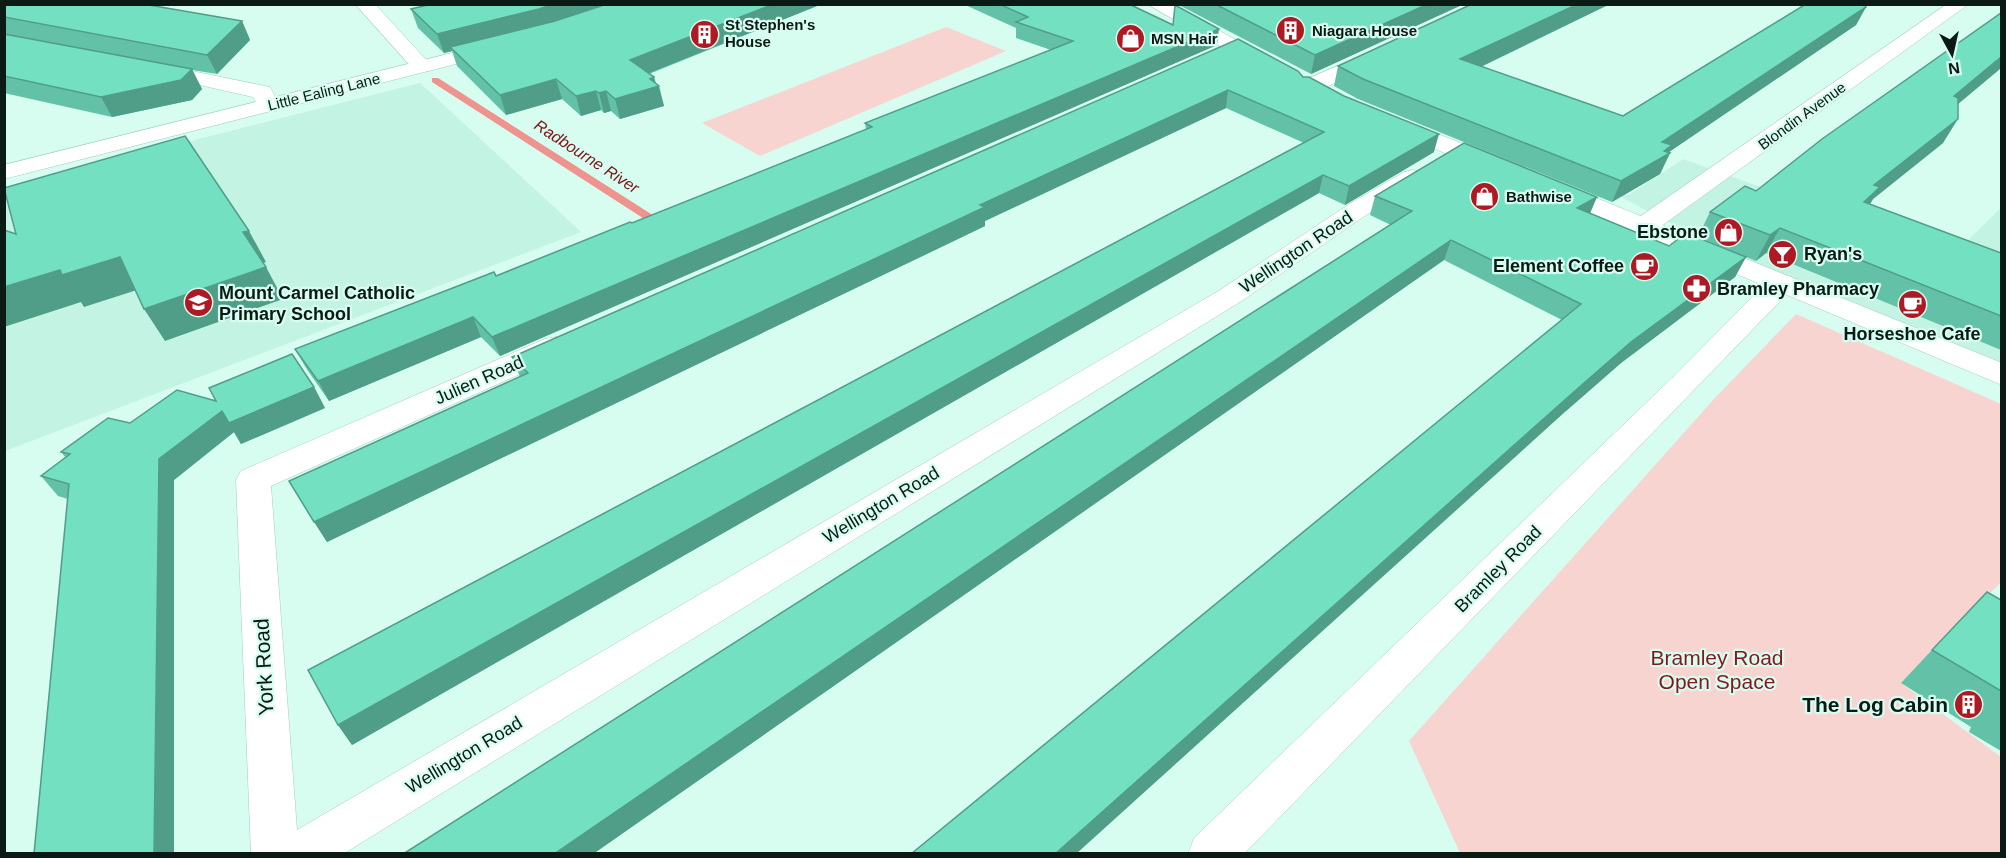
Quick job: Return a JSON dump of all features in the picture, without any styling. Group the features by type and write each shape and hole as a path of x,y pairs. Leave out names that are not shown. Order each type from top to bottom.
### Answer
{"street":[{"path":"364,4 422,67"},
{"path":"1156,4 1232,47 1339,101"},
{"name":"Blondin Avenue","path":"1644,226 1960,4"},
{"name":"Little Ealing Lane","path":"4,172 519,42"},
{"path":"1202,60 1232,47"},
{"path":"1292,78 1391,48"},
{"path":"133,66 262,92 269,106"},
{"path":"1371,115 2001,375"},
{"name":"Wellington Road","path":"300,854 1230,296 1360,208 1458,150"},
{"name":"Bramley Road","path":"1211,854 1782,283"},
{"name":"Julien Road","path":"253,480 574,338"},
{"name":"York Road","path":"253,480 275,854"}],"shaded area":[{"name":"Mount Carmel Catholic Primary School","path":"420,83 581,232 5,451 4,188"},
{"path":"1683,159 1952,256 2001,208 2001,375 1783,282 1617,195 1629,195"}],"green space":[{"path":"946,27 1006,51 760,156 702,123"},
{"name":"Bramley Road Open Space","path":"1796,314 2001,404 2001,582 1901,683 2001,757 2001,853 1460,853 1409,741 1714,399"}],"building":[{"path":"4,4 143,4 242,21 207,55 4,17"},
{"path":"432,4 554,4 437,34 411,9"},
{"path":"607,4 774,4 630,60 654,77 650,79 659,86 615,99 606,91 576,96 556,79 500,95 450,47 555,21"},
{"path":"999,4 1129,4 1173,25 1175,5 1219,29 492,337 473,317 318,381 295,349 494,272 496,276 632,223 872,127 865,123 1073,41 1016,22 1028,17"},
{"path":"1215,4 1428,4 1315,55"},
{"path":"1472,4 1578,4 1460,59 1623,116 1806,4 1864,4 1866,7 1662,142 1672,145 1664,151 1670,153 1621,181 1363,79 1338,66"},
{"path":"2001,13 2001,57 1954,96 1958,98 1958,119 1874,185 1880,187 1864,202 2001,253 2001,316 1780,228 1770,235 1710,212 1745,186 1756,191 1822,139"},
{"path":"4,34 192,69 181,80 101,97 4,76"},
{"path":"1238,39 1298,71 1303,77 1309,77 1344,96 1439,134 1349,186 1323,175 338,725 308,670 1324,132 1228,90 980,205 985,207 314,522 289,481 528,373 512,357"},
{"path":"185,136 249,231 243,232 266,267 144,309 120,257 62,275 60,270 4,287 4,230 16,234 4,188"},
{"path":"1464,143 1597,197 1577,208 1669,246 1686,233 1746,257 1631,342 1055,854 911,854 1581,304 1451,240 554,854 403,854 1412,211 1375,196"},
{"path":"292,354 314,387 229,423 222,411 159,459 154,854 34,854 69,484 41,476 70,454 61,452 108,418 130,423 177,390 216,401 209,388"},
{"path":"1987,592 2001,600 2001,691 1932,650"}],"waterway":[{"name":"Radbourne River","path":"435,80 667,228"}],"place":[{"name":"Niagara House","path":"1291,31"},
{"name":"St Stephen's House","path":"704,34"},
{"name":"MSN Hair","path":"1130,39"},
{"name":"Bathwise","path":"1485,197"},
{"name":"Ebstone","path":"1729,232"},
{"name":"Ryan's","path":"1783,254"},
{"name":"Element Coffee","path":"1645,266"},
{"name":"Bramley Pharmacy","path":"1696,289"},
{"name":"Mount Carmel Catholic Primary School","path":"198,303"},
{"name":"Horseshoe Cafe","path":"1912,305"},
{"name":"The Log Cabin","path":"1969,705"}]}
